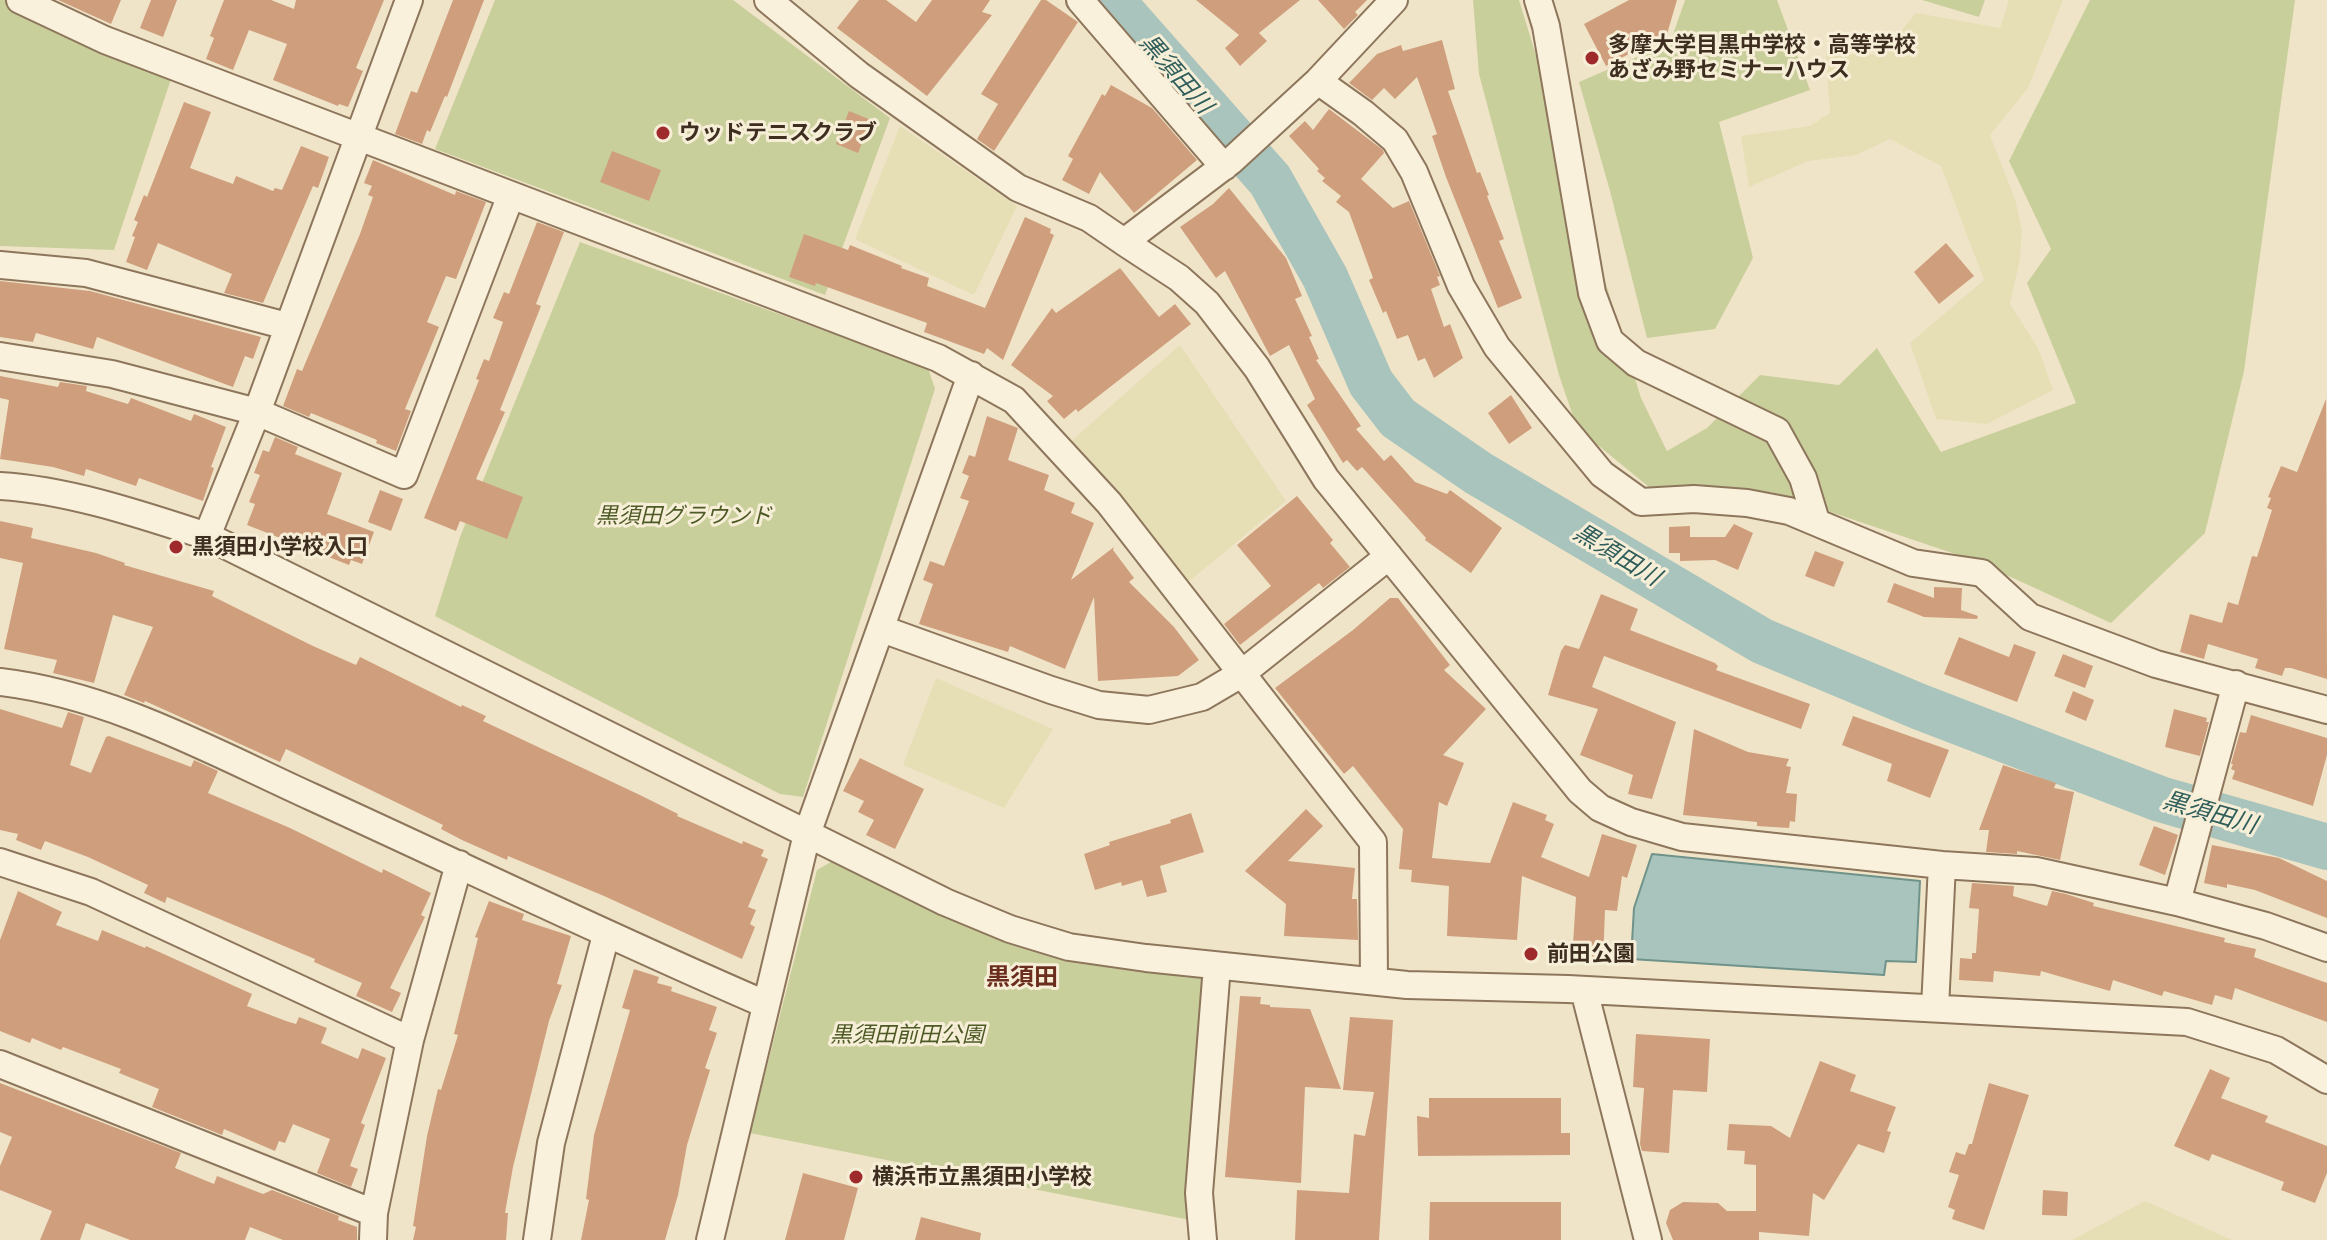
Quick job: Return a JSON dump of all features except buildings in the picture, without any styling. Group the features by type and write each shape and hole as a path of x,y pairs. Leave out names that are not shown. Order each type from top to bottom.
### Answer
{"street":[{"path":"20,0 105,40 938,358 1014,400 1109,503 1373,842 1374,980"},
{"path":"207,536 257,412 409,0"},
{"path":"768,0 859,75 1018,188 1089,218 1179,278 1207,303 1257,368 1326,479 1580,791 1600,808 1643,826 1682,837 1942,865 2036,871 2177,902 2266,926 2327,948"},
{"path":"1080,0 1228,164"},
{"path":"1124,242 1228,164 1318,81 1394,0"},
{"path":"1538,0 1546,26 1592,293 1610,341 1636,363 1777,431 1803,478 1816,521"},
{"path":"1318,81 1395,140 1414,172 1461,286 1497,347 1602,474 1641,502 1694,499 1747,503 1789,511 1913,563 1982,573 2030,617 2156,664 2327,710"},
{"path":"0,356 112,374 257,412 404,475 511,195"},
{"path":"0,265 86,273 287,326"},
{"path":"710,1240 807,834 971,375"},
{"path":"0,486 24,487 121,510 207,536 945,902 1010,929 1069,947 1407,985 1584,990 2187,1022 2276,1050 2327,1080"},
{"path":"882,629 1099,705 1149,710 1202,697 1241,674 1389,556"},
{"path":"0,682 45,687 146,721 606,935 765,1004"},
{"path":"2177,902 2236,684"},
{"path":"0,862 91,892 410,1040"},
{"path":"373,1240 374,1213 410,1040 459,864"},
{"path":"1935,1008 1942,865"},
{"path":"537,1240 551,1143 606,935"},
{"path":"1203,1240 1199,1193 1217,966"},
{"path":"1584,990 1648,1240"},
{"path":"0,1064 374,1213"}],"shaded area":[{"path":"2009,0 2063,0 2028,88 1990,135 2015,199 2022,230 2020,259 2010,304 2038,348 2053,390 1987,424 1936,419 1910,343 1984,280 1941,166 1890,139 1856,155 1808,161 1749,187 1741,136 1810,126 1830,113 1826,53 1881,55 1916,13 2000,28"},
{"path":"900,126 1017,206 974,295 855,239"},
{"path":"1180,345 1286,501 1186,584 1069,443"},
{"path":"936,678 1053,729 1004,808 903,765"},
{"path":"2145,1201 2232,1240 2072,1240"}],"green space":[{"path":"0,0 6,0 171,79 114,250 0,246"},
{"name":"ウッドテニスクラブ","path":"495,0 733,0 890,118 825,295 435,149"},
{"path":"1473,0 1519,0 1641,398 1667,451 1707,428 1760,375 1839,385 1877,348 1941,452 2076,403 2027,283 2051,249 2009,161 2090,0 2295,0 2244,371 2205,533 2111,623 1976,561 1771,492 1655,492 1577,428 1559,375 1479,74"},
{"path":"1685,0 1777,0 1810,90 1719,122 1753,258 1715,329 1647,338 1579,82 1670,43"},
{"path":"1922,0 1985,0 1979,17"},
{"name":"黒須田グラウンド","path":"580,242 928,368 935,389 803,797 780,794 435,616 460,537"},
{"name":"黒須田前田公園","path":"831,862 944,914 1205,972 1190,1220 750,1133 817,870"}],"water":[{"path":"1652,854 1920,881 1916,962 1886,961 1884,975 1631,959 1634,908"}],"waterway":[{"name":"黒須田川","path":"1111,0 1270,180 1325,277 1371,383 1398,418 1478,473 1762,641 1920,707 2160,799 2327,847"}],"place":[{"name":"多摩大学目黒中学校・高等学校 あざみ野セミナーハウス","path":"1592,58"},
{"name":"ウッドテニスクラブ","path":"663,133"},
{"name":"黒須田小学校入口","path":"176,547"},
{"name":"前田公園","path":"1531,954"},
{"name":"横浜市立黒須田小学校","path":"856,1177"}],"district":[{"name":"黒須田","path":"1022,978"}]}
